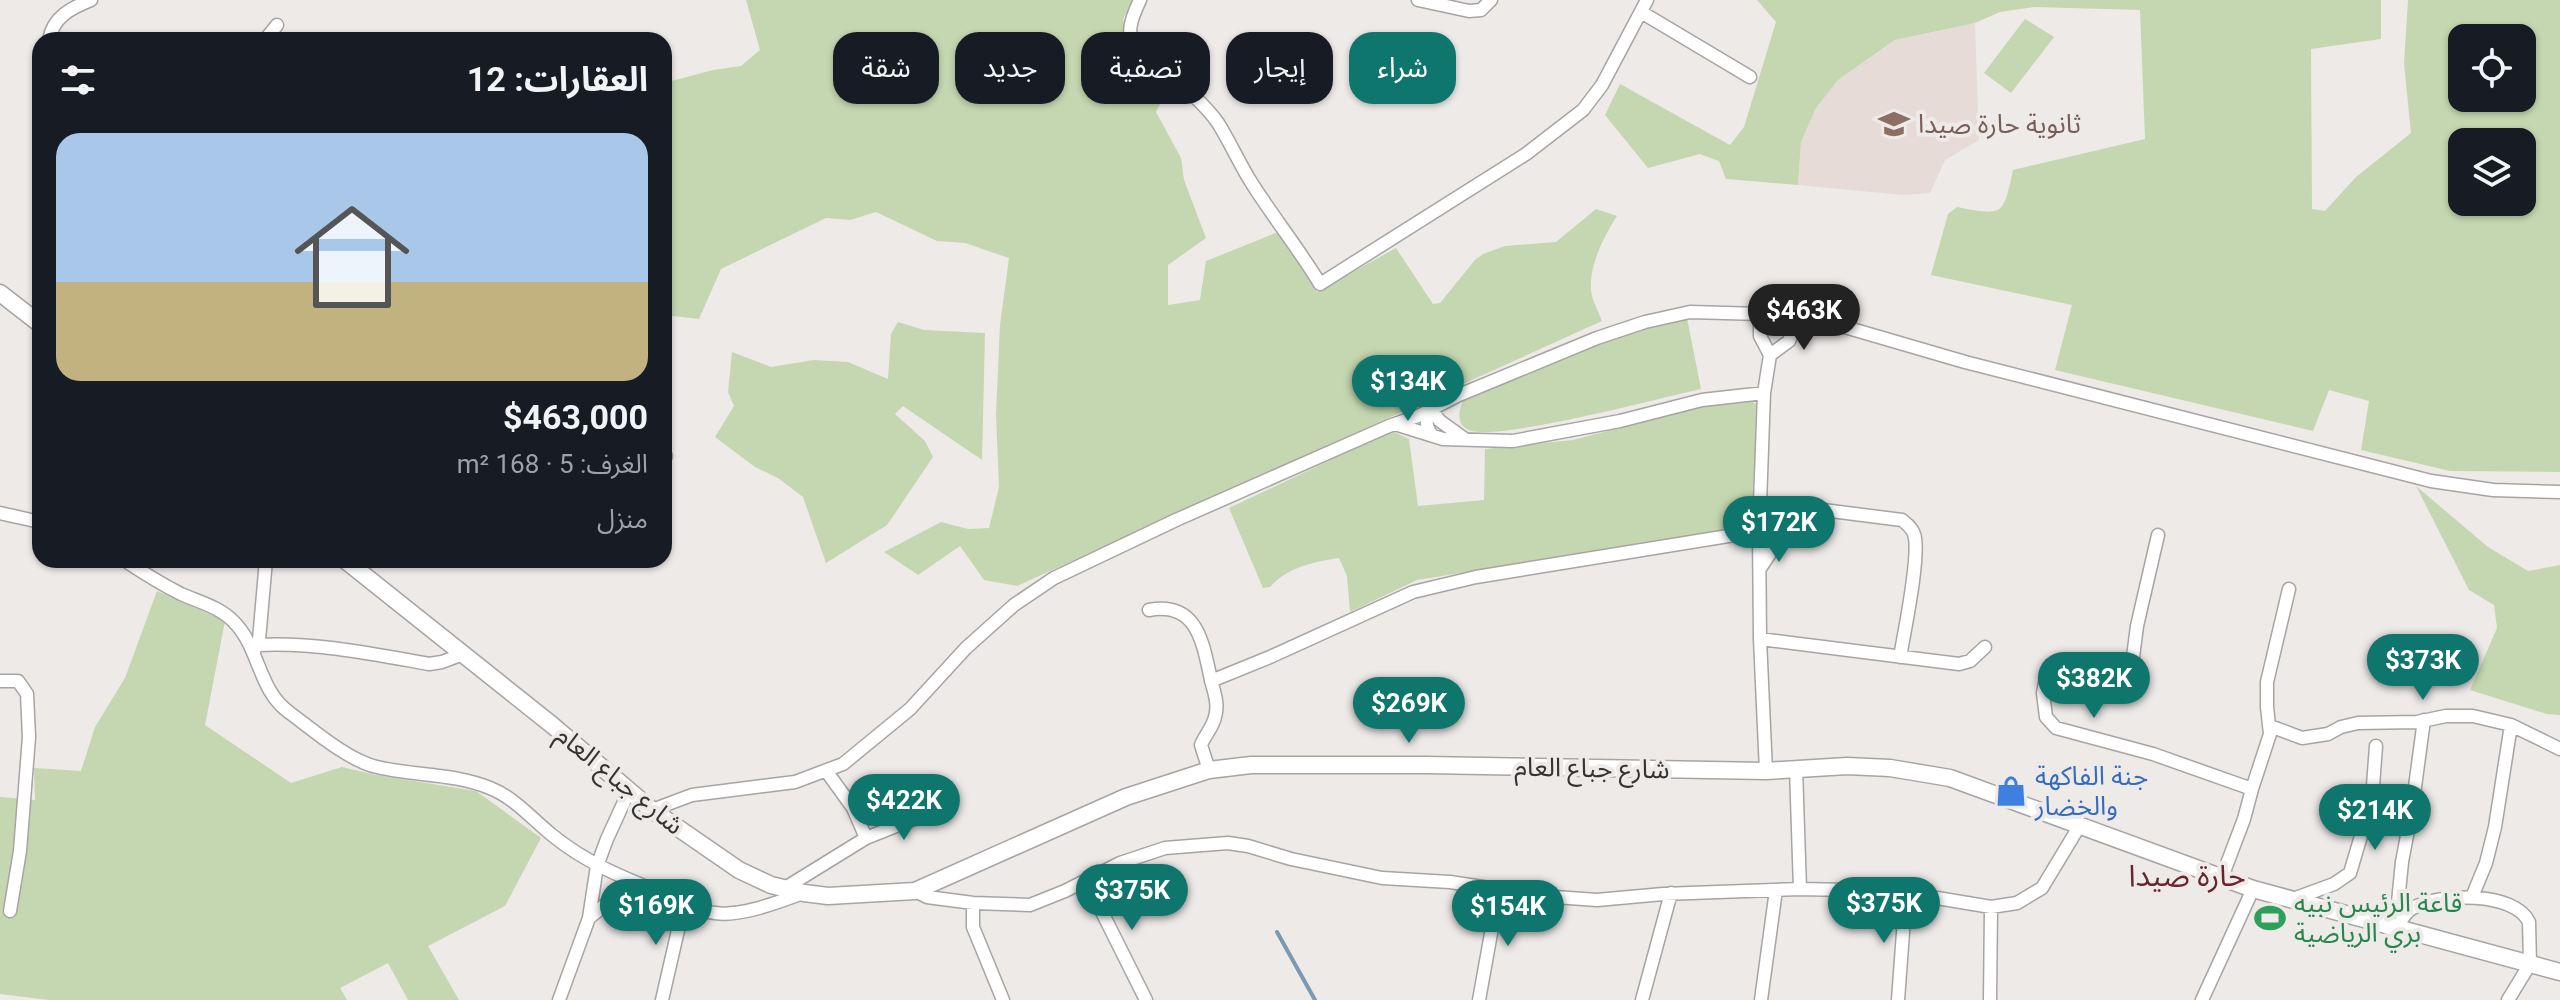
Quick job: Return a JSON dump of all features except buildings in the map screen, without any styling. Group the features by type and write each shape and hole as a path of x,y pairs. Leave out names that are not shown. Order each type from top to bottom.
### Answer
{"main road":[{"path":"0,293 32,318"},
{"name":"شارع جباع العام","path":"355,568 652,810 739,870 771,885 804,893 828,896 915,891 1126,797 1209,770 1251,765 1766,771 1876,767 1950,778 2253,889 2401,922 2560,972"}],"street":[{"path":"51,32 66,12 91,0"},
{"path":"1140,0 1130,25 1131,44 1135,52 1148,67 1180,81 1218,122 1252,183 1320,284 1526,154 1583,110 1602,85 1644,6 1750,77"},
{"path":"1418,0 1469,11 1481,10 1491,0"},
{"path":"271,32 277,25"},
{"path":"652,810 692,795 781,785 827,772 843,764 885,732 966,648 1014,605 1054,578 1176,520 1597,338 1645,322 1690,312 1760,314 1838,325 1965,362 2431,481 2493,490 2560,492"},
{"path":"1760,314 1760,336 1770,355 1764,393 1759,531 1766,771"},
{"path":"1770,355 1789,341 1798,318"},
{"path":"1395,424 1443,439 1513,441 1620,421 1702,400 1764,393"},
{"path":"1450,428 1446,413 1452,399"},
{"path":"1431,410 1465,439"},
{"path":"1431,410 1426,420 1427,429 1432,435"},
{"path":"1761,567 1769,555 1777,515 1792,506 1902,520 1914,531 1916,541 1900,657"},
{"path":"0,513 32,520"},
{"path":"1211,681 1413,592 1476,577 1759,531"},
{"path":"2158,535 2130,667 2119,674 2083,662 2063,660 2046,678 2043,693 2046,717 2049,723 2063,731 2153,754 2252,789"},
{"path":"137,568 181,594 226,614 255,649 275,700 353,756 374,767 450,778 493,789 597,866 684,904 716,914 759,909 804,893"},
{"path":"255,649 265,568"},
{"path":"2222,877 2270,734 2267,682 2289,589"},
{"path":"1149,610 1167,610 1187,617 1200,633 1217,703 1215,719 1201,745 1209,770"},
{"path":"1760,639 1959,664 1970,661 1985,647"},
{"path":"255,649 282,643 429,664 463,654"},
{"path":"0,681 18,681 24,687 29,702 26,796 10,911"},
{"path":"2270,726 2302,738 2328,734 2358,723 2473,716 2511,725 2560,749"},
{"path":"2401,922 2398,902 2402,862 2424,720"},
{"path":"2472,897 2486,863 2495,827 2511,725"},
{"path":"2293,899 2334,884 2350,873 2372,799 2376,746"},
{"path":"1796,769 1800,889"},
{"path":"827,772 853,808 866,838"},
{"path":"558,1000 589,918 597,866 629,791"},
{"path":"785,888 866,838 929,813"},
{"path":"915,891 927,897 973,903 1030,905 1120,863 1165,848 1228,843 1382,878 1450,882 1541,896 1597,900 1671,893 1800,889 1906,892 1991,907 2017,903 2042,888 2080,825"},
{"path":"1086,880 1146,1000"},
{"path":"589,918 633,882"},
{"path":"1479,1000 1499,889"},
{"path":"2202,1000 2253,889"},
{"path":"1761,1000 1776,890"},
{"path":"1898,1000 1906,892"},
{"path":"1642,1000 1671,893"},
{"path":"2401,922 2409,910 2440,898 2472,897 2516,908 2527,917 2530,964 2508,1000"},
{"path":"973,903 973,927 1003,1000"},
{"path":"662,1000 684,904"},
{"path":"1990,1000 1991,907"}],"shaded area":[{"name":"ثانوية حارة صيدا","path":"1975,23 1979,140 1945,160 1930,193 1903,195 1798,185 1801,142 1816,108 1838,80 1896,40"}],"green space":[{"path":"746,0 1133,0 1123,19 1126,32 1081,32 1081,104 1160,104 1156,112 1181,158 1184,180 1206,238 1168,265 1168,305 1200,300 1206,261 1278,232 1317,292 1396,248 1433,304 1440,303 1483,254 1505,246 1556,242 1596,209 1617,216 1602,244 1592,276 1592,296 1602,321 1017,586 984,580 960,546 918,575 884,552 941,522 968,529 989,528 999,487 996,415 1000,325 1009,258 965,243 937,241 876,212 850,220 826,218 721,269 699,319 672,316 672,81 741,66 760,50"},
{"path":"1757,0 2381,0 2381,39 2311,49 2312,209 2325,211 2356,177 2411,133 2404,63 2408,0 2560,0 2560,472 2450,471 2361,450 2369,401 2329,390 2313,431 2055,370 2072,305 1931,275 1948,214 1957,207 1984,211 1999,209 2007,196 2013,170 2145,139 2140,10 2034,7 2000,12 1975,23 1895,40 1838,80 1816,108 1801,142 1798,185 1726,179 1719,161 1700,154 1648,168 1605,115 1620,84 1730,145 1744,127 1776,22"},
{"path":"2025,19 2054,37 2011,93 1984,73"},
{"path":"1687,318 1701,389 1511,430 1469,430 1460,420 1464,398 1608,338"},
{"path":"898,322 924,330 985,333 982,460 903,406 895,414 925,441 933,457 887,525 826,563 803,497 715,437 734,406 728,392 732,352 771,367 814,360 848,362 888,379 891,334"},
{"path":"1749,400 1756,404 1753,526 1417,580 1350,612 1347,576 1339,558 1302,566 1270,587 1263,588 1229,508 1392,431 1409,439 1418,506 1484,500 1485,449 1573,440 1708,405"},
{"path":"2416,486 2488,547 2528,571 2560,565 2560,715 2547,714 2470,690 2497,628 2494,605 2469,590"},
{"path":"157,591 225,621 205,725 291,783 342,767 476,791 541,838 505,906 428,946 459,1000 408,1000 388,963 340,988 347,1000 49,1000 0,994 0,797 35,800 34,768 81,771 95,727 125,678"}],"waterway":[{"path":"1277,932 1315,1000"}],"place":[{"name":"ثانوية حارة صيدا","path":"1894,124"},
{"name":"جنة الفاكهة والخضار","path":"2011,791"},
{"name":"قاعة الرئيس نبيه بري الرياضية","path":"2270,918"}],"district":[{"name":"حارة صيدا","path":"2187,875"}]}
